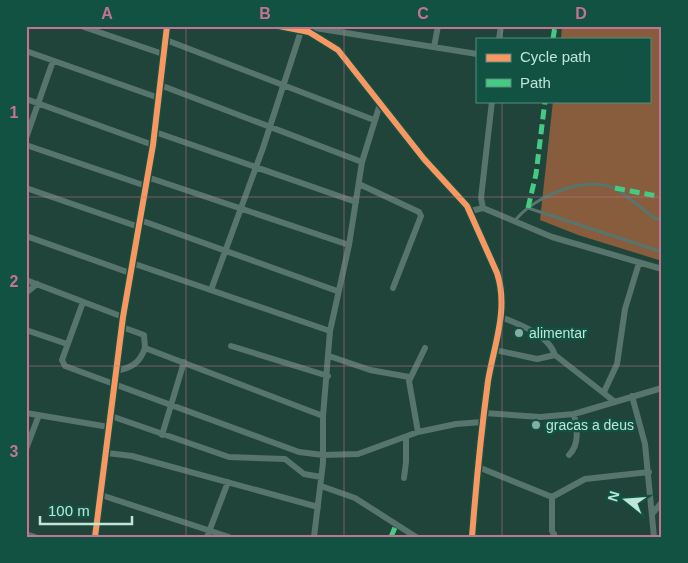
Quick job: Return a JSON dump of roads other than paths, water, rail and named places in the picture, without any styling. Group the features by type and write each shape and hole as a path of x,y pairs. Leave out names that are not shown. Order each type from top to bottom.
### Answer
{"street":[{"path":"81,26 163,54"},
{"path":"95,537 112,416 114,383 123,317 153,145 167,26"},
{"path":"279,26 476,54"},
{"path":"434,47 438,26"},
{"path":"211,290 284,85 307,29"},
{"path":"307,29 338,50 424,159 471,211 500,282 501,317 484,413 472,537"},
{"path":"166,40 374,120"},
{"path":"26,51 159,98"},
{"path":"26,138 53,61"},
{"path":"160,85 362,162"},
{"path":"26,99 153,145"},
{"path":"482,208 481,198 492,102"},
{"path":"314,537 321,486 323,416 328,376 330,331 337,291 349,245 362,162 380,104"},
{"path":"154,132 356,202"},
{"path":"26,145 146,186"},
{"path":"147,177 349,245"},
{"path":"359,184 419,212 421,216 393,288"},
{"path":"26,188 226,250 337,291"},
{"path":"471,211 482,208 552,237 662,269"},
{"path":"26,236 130,273"},
{"path":"604,392 617,364 625,309 639,262"},
{"path":"132,263 330,331"},
{"path":"26,280 123,317"},
{"path":"26,293 37,284"},
{"path":"83,302 62,360 65,366 289,448 323,455 341,456 358,454 418,432 456,424 483,422"},
{"path":"501,317 541,337 552,346 555,355 615,402"},
{"path":"116,371 135,364 142,356 145,348 144,335 122,327"},
{"path":"26,330 67,344"},
{"path":"231,346 328,376"},
{"path":"145,348 323,416"},
{"path":"418,432 409,377 425,348"},
{"path":"495,350 536,359 555,355"},
{"path":"329,356 370,370 409,377"},
{"path":"162,435 184,362"},
{"path":"484,413 540,416 574,414 662,388"},
{"path":"632,396 645,444 654,537"},
{"path":"26,413 109,427"},
{"path":"569,455 576,443 577,429 574,414"},
{"path":"26,449 39,415"},
{"path":"112,416 162,435 238,459 284,459 304,474 321,477"},
{"path":"404,478 406,437"},
{"path":"284,459 289,448"},
{"path":"107,453 132,456 318,507"},
{"path":"478,467 552,498"},
{"path":"552,498 585,479 649,472"},
{"path":"207,537 228,482"},
{"path":"321,486 355,498 416,537"},
{"path":"100,495 210,529 229,537"},
{"path":"552,498 552,531 554,534"},
{"path":"652,514 662,502"},
{"path":"26,534 35,537"}],"lane":[{"path":"514,222 528,208 574,185 592,184 615,188 654,218 662,220"},
{"path":"528,208 662,252"}],"place":[{"name":"alimentar","path":"519,333"},
{"name":"gracas a deus","path":"536,425"}]}
